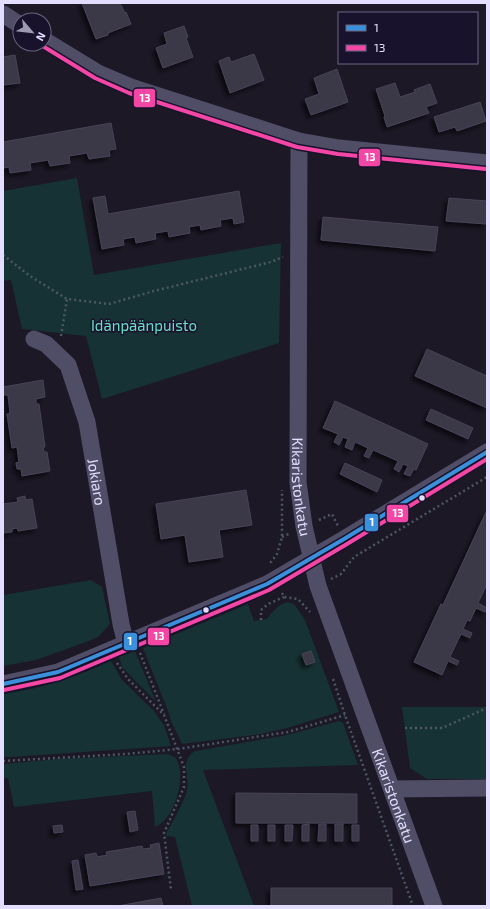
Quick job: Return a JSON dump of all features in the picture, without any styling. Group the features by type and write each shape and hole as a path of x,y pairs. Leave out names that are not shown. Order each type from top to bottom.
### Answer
{"street":[{"path":"3,14 12,20"},
{"path":"52,45 98,73 131,87 299,141 347,149 487,163"},
{"name":"Kikaristonkatu","path":"299,141 298,482 304,526 318,586 434,906"},
{"name":"Jokiaro","path":"34,339 46,344 68,365 87,422 121,624 131,642"},
{"path":"3,684 58,672 277,579 487,452"},
{"path":"392,789 487,788"}],"path":[{"path":"3,255 30,276 67,299 109,304 154,291 271,262 283,257"},
{"path":"55,352 60,339 67,299"},
{"path":"318,586 341,574 354,557 487,477"},
{"path":"271,562 284,598"},
{"path":"261,620 261,610 268,604 284,598 298,599 313,618"},
{"path":"131,642 164,715 184,767 184,787 164,833 170,890"},
{"path":"111,650 119,667 128,680 164,715"},
{"path":"331,673 413,906"},
{"path":"405,728 442,728 487,708"},
{"path":"3,760 126,754 178,749 288,732 345,715"}],"green space":[{"name":"Idänpäänpuisto","path":"77,178 94,275 281,243 279,343 102,399 86,336 22,329 11,280 3,281 3,191"},
{"path":"91,580 102,587 110,624 98,637 36,660 3,666 3,595"},
{"path":"287,602 294,604 305,620 339,712 287,728 261,734 182,744 171,721 143,648 248,604 254,621 267,619 271,613"},
{"path":"135,651 156,702 122,667 119,657"},
{"path":"111,661 122,680 154,711 164,725 171,746 3,757 3,694 58,682"},
{"path":"402,707 487,707 487,779 427,779 410,768"},
{"path":"339,721 343,723 358,765 203,770 254,906 192,906 175,837 166,836 186,794 188,784 186,764 190,755 195,751 287,735"},
{"path":"168,754 176,758 180,770 178,794 167,817 155,827 152,791 14,807 8,778 3,778 3,764 58,759"}],"building":[{"path":"82,3 120,3 131,24 96,39"},
{"path":"184,26 188,37 186,38 193,57 163,68 156,48 167,44 164,33"},
{"path":"254,54 264,80 230,93 219,61 229,57 231,62"},
{"path":"15,55 20,83 3,85 3,57"},
{"path":"337,69 348,102 311,115 305,99 319,94 314,78"},
{"path":"395,83 400,97 415,92 414,90 430,84 437,103 426,107 429,113 387,127 376,89"},
{"path":"480,102 486,121 457,131 455,127 439,132 434,117"},
{"path":"111,123 116,149 109,150 110,156 89,159 87,153 69,156 70,163 50,166 48,160 30,163 31,170 10,173 9,167 3,168 3,142"},
{"path":"239,191 244,222 234,224 233,218 220,220 221,226 201,230 200,225 189,227 190,233 169,237 168,231 155,233 156,239 136,243 135,237 123,239 124,245 102,249 93,198 105,196 108,214"},
{"path":"449,198 487,201 487,224 446,221"},
{"path":"323,217 438,227 435,251 321,240"},
{"path":"427,349 487,376 487,408 415,376"},
{"path":"43,380 45,397 36,399 36,404 39,404 45,447 43,447 44,452 47,452 50,471 22,476 21,469 17,469 16,463 19,462 17,447 12,448 7,414 10,413 8,395 3,395 3,387"},
{"path":"335,401 428,444 416,470 414,469 410,476 404,474 408,466 403,464 399,472 394,469 398,461 373,450 369,458 364,456 368,448 355,442 352,450 345,447 348,439 343,437 339,445 334,442 338,434 323,428"},
{"path":"431,409 473,428 468,439 426,420"},
{"path":"345,463 382,480 377,492 340,474"},
{"path":"246,490 252,525 219,530 223,557 189,562 185,535 161,539 156,504"},
{"path":"25,496 26,500 32,499 37,528 18,531 17,528 12,529 12,532 3,533 3,504 18,502 17,498"},
{"path":"487,510 487,584 478,603 487,608 485,612 476,608 470,621 467,620 463,629 472,633 470,638 461,634 450,657 459,661 457,665 448,661 442,675 414,662 441,604 443,605"},
{"path":"311,651 315,662 306,665 302,654"},
{"path":"236,793 357,794 357,823 236,823"},
{"path":"135,811 138,830 130,832 127,812"},
{"path":"309,824 309,841 302,841 302,825"},
{"path":"319,824 326,824 326,841 318,841"},
{"path":"335,824 343,824 343,841 335,841"},
{"path":"62,825 63,832 54,833 53,826"},
{"path":"251,825 258,825 258,841 251,841"},
{"path":"268,825 275,825 275,841 268,841"},
{"path":"285,825 293,825 292,841 285,841"},
{"path":"352,825 359,825 359,841 352,841"},
{"path":"159,843 164,874 90,886 85,855 96,853 97,857 107,855 106,852 142,846 143,849 151,848 150,845"},
{"path":"78,860 83,889 76,890 72,861"},
{"path":"271,888 392,888 392,906 271,906"},
{"path":"161,898 163,906 118,906"}],"transit line":[{"name":"13","path":"52,52 95,78 129,93 297,147 338,154 486,169"},
{"name":"1","path":"3,684 58,672 267,584 487,452"},
{"name":"13","path":"4,690 60,678 269,590 487,459"}]}
